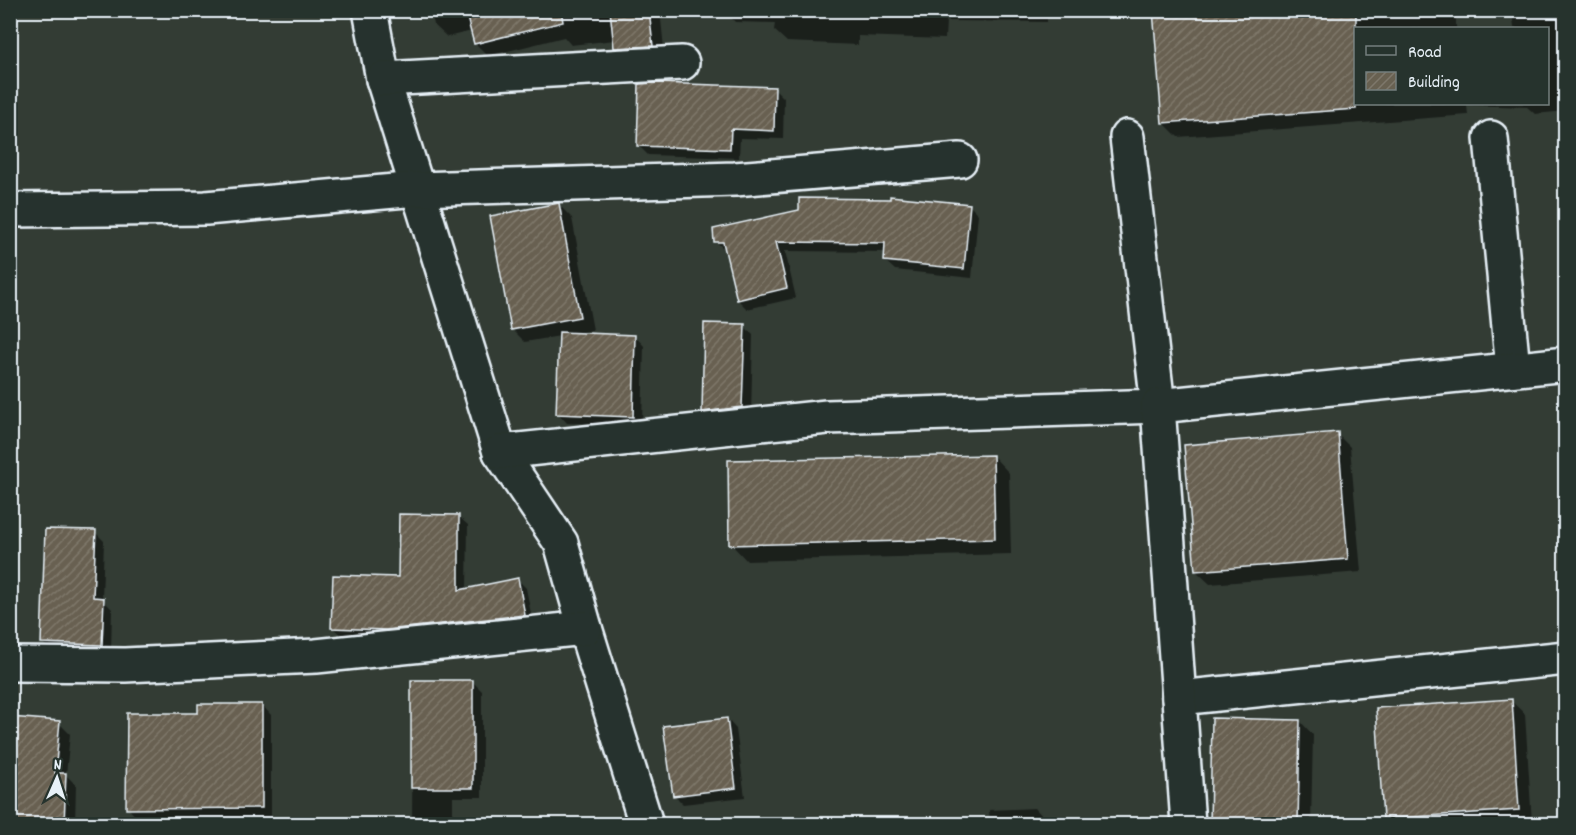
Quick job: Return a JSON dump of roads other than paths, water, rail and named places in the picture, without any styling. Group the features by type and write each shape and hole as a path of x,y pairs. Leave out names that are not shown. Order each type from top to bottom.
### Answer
{"street":[{"path":"370,10 383,79 500,452 561,543 646,825"},
{"path":"383,79 682,63"},
{"path":"1127,137 1158,406 1188,825"},
{"path":"1491,138 1513,369"},
{"path":"10,210 206,208 417,189 735,179 960,160"},
{"path":"500,452 827,417 1158,406 1566,364"},
{"path":"10,664 125,665 316,656 585,628"},
{"path":"1179,698 1566,658"}]}
